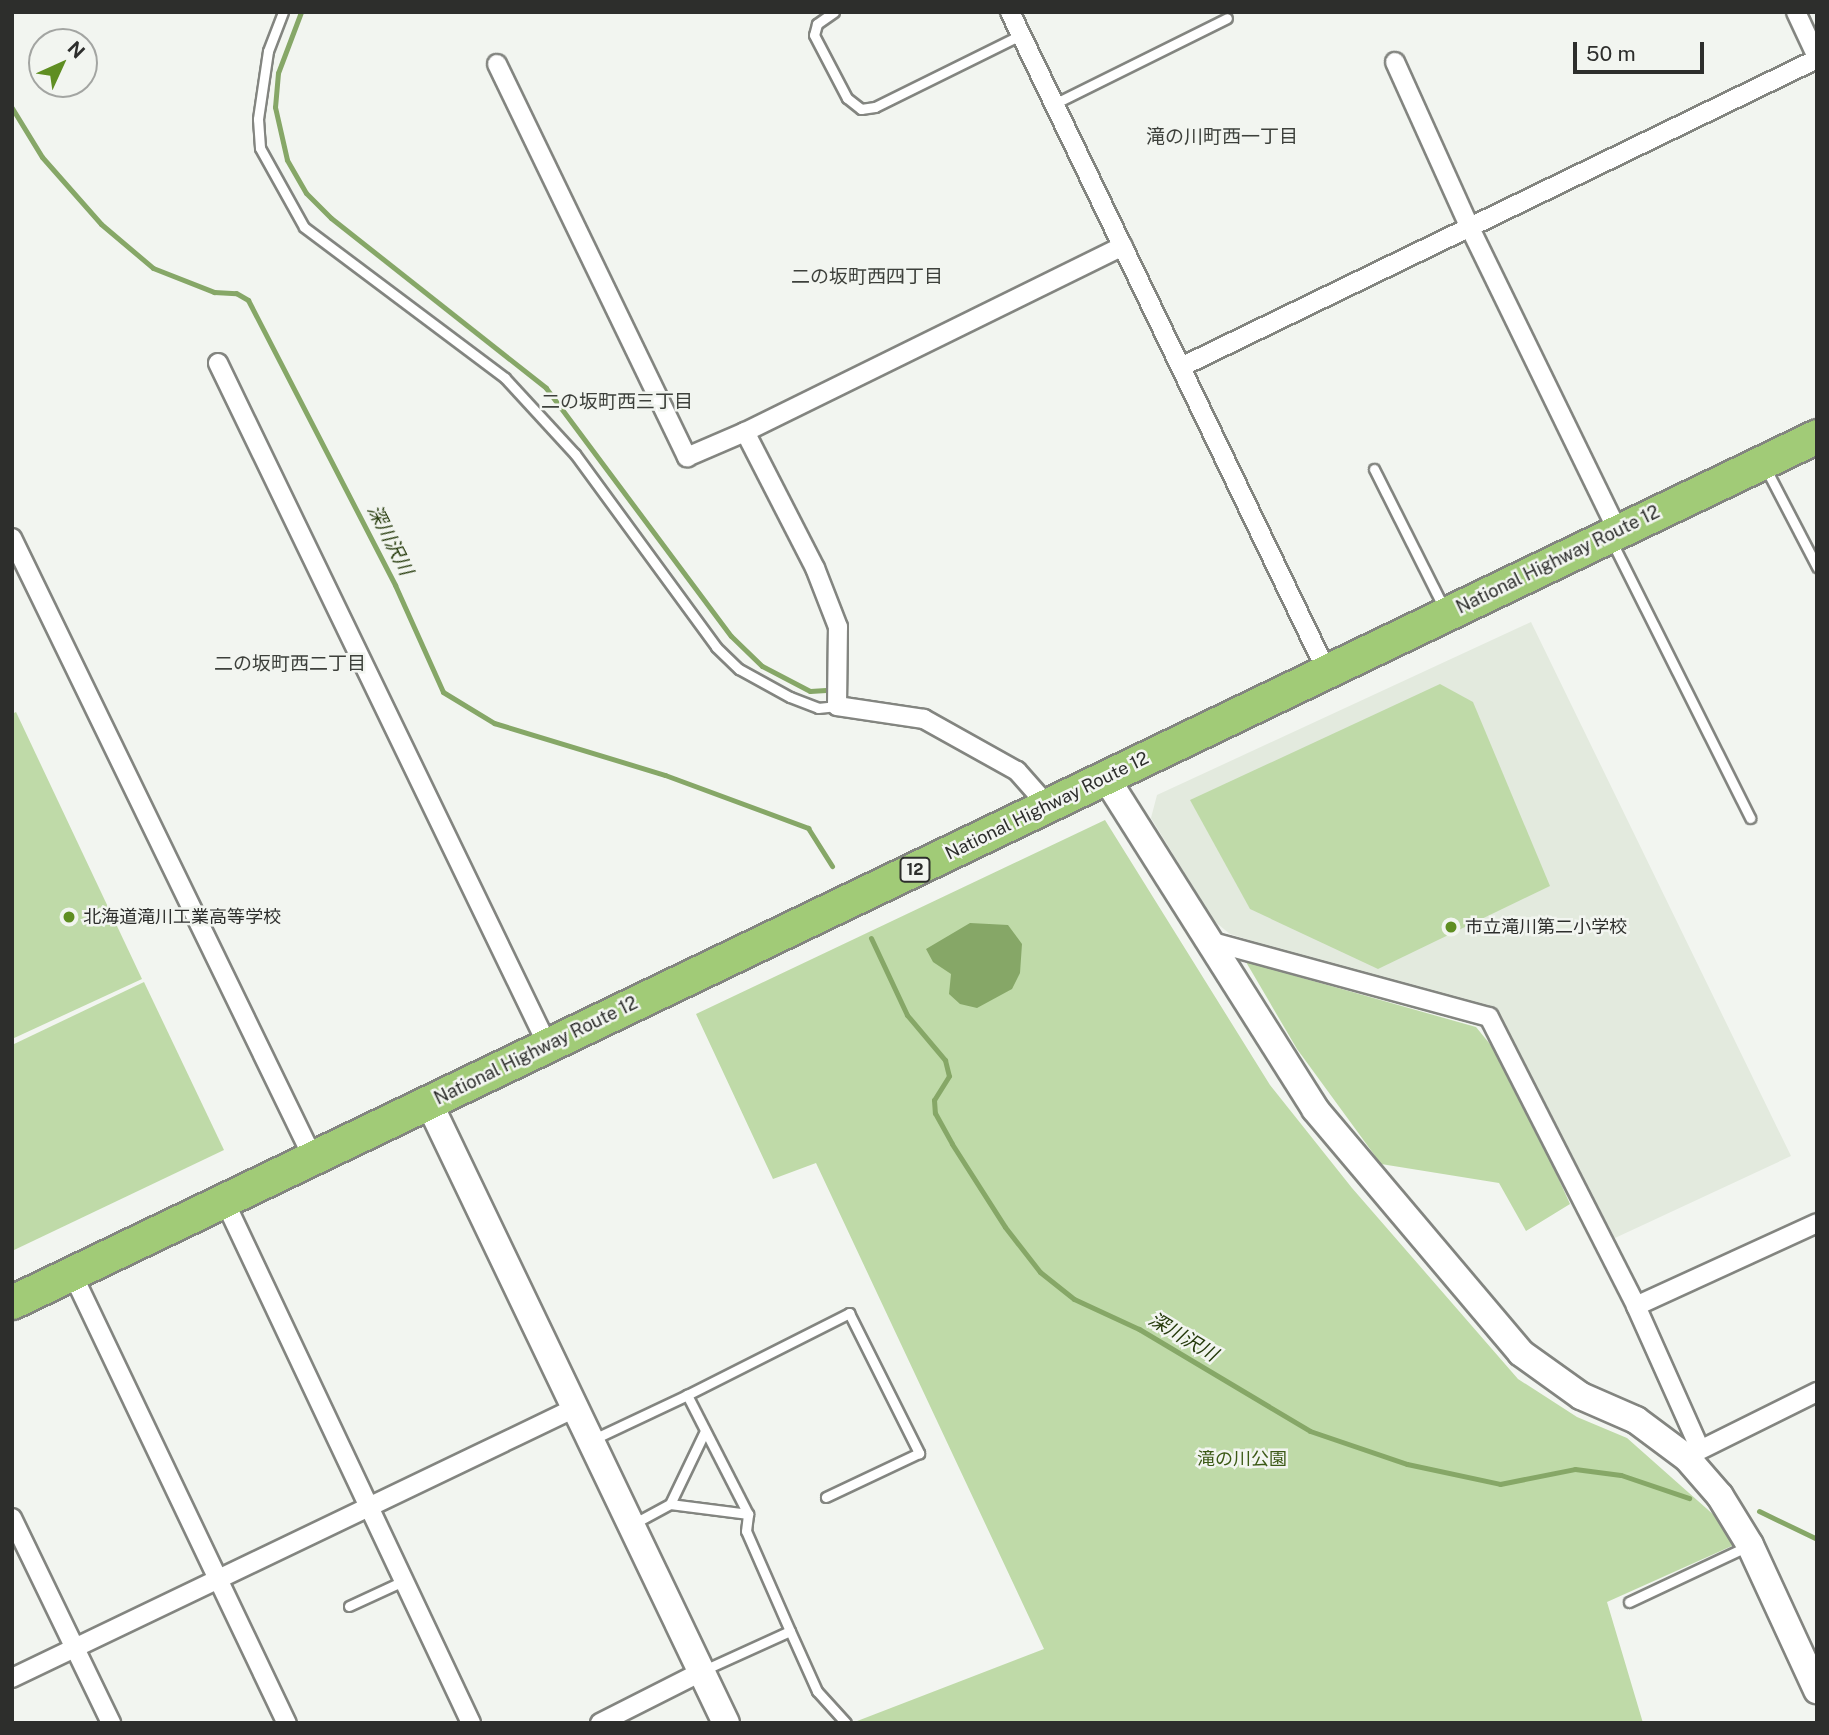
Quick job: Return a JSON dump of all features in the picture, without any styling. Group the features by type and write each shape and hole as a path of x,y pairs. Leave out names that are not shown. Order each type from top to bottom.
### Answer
{"highway":[{"name":"National Highway Route 12","path":"12,1302 314,1160 1817,436"}],"street":[{"path":"1010,12 1327,672"},
{"path":"1181,367 1815,62 1796,12"},
{"path":"1395,62 1469,228 1613,533"},
{"path":"497,64 687,457 745,432 1123,246"},
{"path":"218,363 548,1046"},
{"path":"745,432 815,568 838,627 837,706 924,719 1017,771 1048,806"},
{"path":"12,538 314,1160"},
{"path":"1106,778 1315,1109 1521,1353 1581,1396 1636,1420 1693,1452"},
{"path":"1209,941 1489,1017 1636,1306 1693,1452 1749,1545 1817,1690"},
{"path":"429,1103 726,1723"},
{"path":"225,1202 471,1723"},
{"path":"1636,1306 1817,1223"},
{"path":"72,1273 287,1723"},
{"path":"1693,1452 1817,1392"},
{"path":"12,1678 575,1408"},
{"path":"12,1518 110,1723"},
{"path":"600,1723 703,1671"}],"lane":[{"path":"283,12 268,51 258,119 260,148 304,227 505,378 575,454 716,647 739,668 790,697 818,708 837,706"},
{"path":"834,12 817,24 814,35 846,98 861,109 874,107 1021,35"},
{"path":"1054,104 1227,19"},
{"path":"1763,462 1817,567"},
{"path":"1374,469 1447,614"},
{"path":"1613,533 1749,818"},
{"path":"591,1440 849,1313 919,1453 826,1497"},
{"path":"687,1395 748,1514 746,1531 817,1691 846,1723"},
{"path":"670,1504 705,1431"},
{"path":"632,1524 670,1504 748,1514"},
{"path":"1629,1602 1749,1545"},
{"path":"349,1606 403,1581"},
{"path":"703,1671 790,1631"}],"shaded area":[{"name":"市立滝川第二小学校","path":"1531,622 1791,1156 1615,1238 1492,1009 1377,981 1230,934 1214,921 1151,818 1157,795"},
{"path":"970,923 1008,925 1022,944 1020,973 1012,989 977,1008 960,1004 949,994 951,974 933,962 926,949"}],"green space":[{"path":"1440,684 1473,702 1550,886 1378,969 1250,909 1190,800"},
{"path":"16,712 142,979 12,1039 12,714"},
{"name":"滝の川公園","path":"1105,820 1270,1085 1352,1188 1518,1379 1577,1417 1627,1438 1724,1524 1734,1545 1607,1602 1643,1723 852,1723 1044,1649 816,1163 773,1179 696,1014"},
{"path":"1246,962 1476,1027 1507,1065 1570,1204 1526,1231 1499,1183 1381,1164 1297,1049"},
{"path":"144,982 224,1150 12,1251 12,1045"}],"waterway":[{"path":"301,12 278,73 275,107 287,160 306,193 331,218 546,388 731,636 762,666 810,691 826,690"},
{"name":"深川沢川","path":"12,108 42,157 101,224 153,268 214,292 236,293 248,300 395,585 443,692 494,723 665,775 808,828 832,866"},
{"name":"深川沢川","path":"871,938 907,1015 945,1060 949,1076 934,1100 935,1113 952,1144 1005,1227 1040,1272 1074,1299 1139,1329 1310,1431 1407,1464 1500,1484 1575,1469 1621,1475 1689,1498"},
{"name":"深川沢川","path":"1759,1511 1817,1539"}],"place":[{"name":"北海道滝川工業高等学校","path":"69,917"},
{"name":"市立滝川第二小学校","path":"1451,927"}],"district":[{"name":"滝の川町西一丁目","path":"1222,137"},
{"name":"二の坂町西四丁目","path":"867,277"},
{"name":"二の坂町西三丁目","path":"617,402"},
{"name":"二の坂町西二丁目","path":"290,664"}]}
